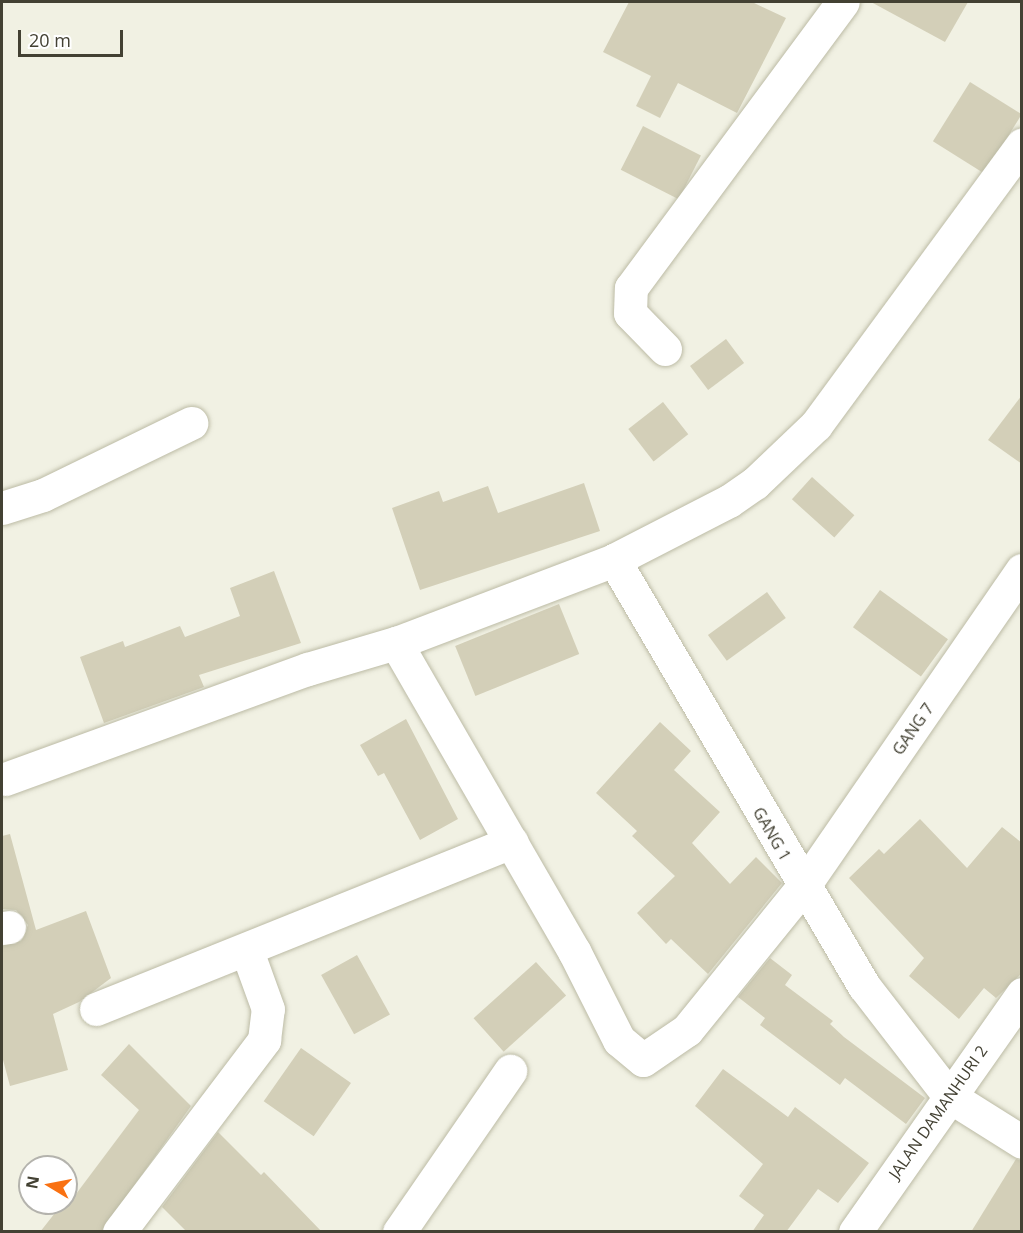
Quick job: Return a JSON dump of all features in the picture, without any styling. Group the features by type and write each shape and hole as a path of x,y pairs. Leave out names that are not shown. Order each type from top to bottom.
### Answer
{"street":[{"path":"665,349 630,313 631,288 838,3"},
{"path":"5,779 308,669 396,643 614,560 729,501 755,483 816,425 1022,145"},
{"path":"2,508 43,495 191,423"},
{"name":"GANG 1","path":"614,560 803,887 864,986 949,1096 1022,1143"},
{"name":"GANG 7","path":"512,842 619,1040 643,1060 687,1030 803,887 1022,570"},
{"path":"96,1009 247,951 512,842 396,643"},
{"path":"119,1232 264,1040 268,1009 247,951"},
{"name":"JALAN DAMANHURI 2","path":"855,1232 1022,994"},
{"path":"399,1232 510,1071"}],"building":[{"path":"629,2 752,2 786,18 737,113 678,83 660,118 636,106 651,76 603,52"},
{"path":"871,2 968,2 945,42"},
{"path":"970,82 1022,114 985,174 933,141"},
{"path":"643,126 701,156 679,199 621,170"},
{"path":"726,339 744,363 708,390 690,366"},
{"path":"1022,395 1022,464 988,440"},
{"path":"663,402 688,434 654,461 628,429"},
{"path":"812,477 854,515 834,537 792,499"},
{"path":"584,483 600,531 420,590 392,508 439,491 443,502 488,486 498,513"},
{"path":"274,571 301,643 199,675 204,687 104,723 80,657 123,641 125,647 180,626 185,637 240,616 230,588"},
{"path":"880,590 948,639 921,677 853,627"},
{"path":"767,592 786,618 727,661 708,635"},
{"path":"559,604 579,654 475,696 455,646"},
{"path":"406,719 458,819 420,840 384,773 378,776 360,745"},
{"path":"660,722 691,751 674,770 720,812 692,843 730,884 756,857 782,883 708,974 671,939 666,944 637,913 675,876 632,836 637,831 596,793"},
{"path":"920,819 967,868 1002,827 1022,843 1022,973 996,998 984,988 959,1019 909,976 924,958 849,878 879,849 884,854"},
{"path":"10,834 36,930 86,911 111,978 79,1002 53,1014 68,1070 10,1086 2,1056 2,946 21,941 28,925 16,910 2,909 2,836"},
{"path":"357,955 390,1014 354,1034 321,975"},
{"path":"770,958 792,975 785,985 833,1021 830,1024 844,1037 925,1098 906,1124 845,1078 840,1085 760,1025 765,1018 738,997"},
{"path":"536,962 566,995 504,1052 474,1018"},
{"path":"129,1044 191,1106 101,1232 40,1232 53,1215 78,1215 78,1191 139,1110 101,1075"},
{"path":"301,1048 351,1083 314,1136 264,1101"},
{"path":"723,1069 788,1117 795,1107 869,1163 838,1203 818,1189 786,1232 752,1232 764,1215 739,1196 763,1164 695,1106"},
{"path":"218,1132 261,1175 264,1172 322,1232 187,1232 162,1207"},
{"path":"1016,1159 1022,1161 1022,1232 971,1232"}]}
